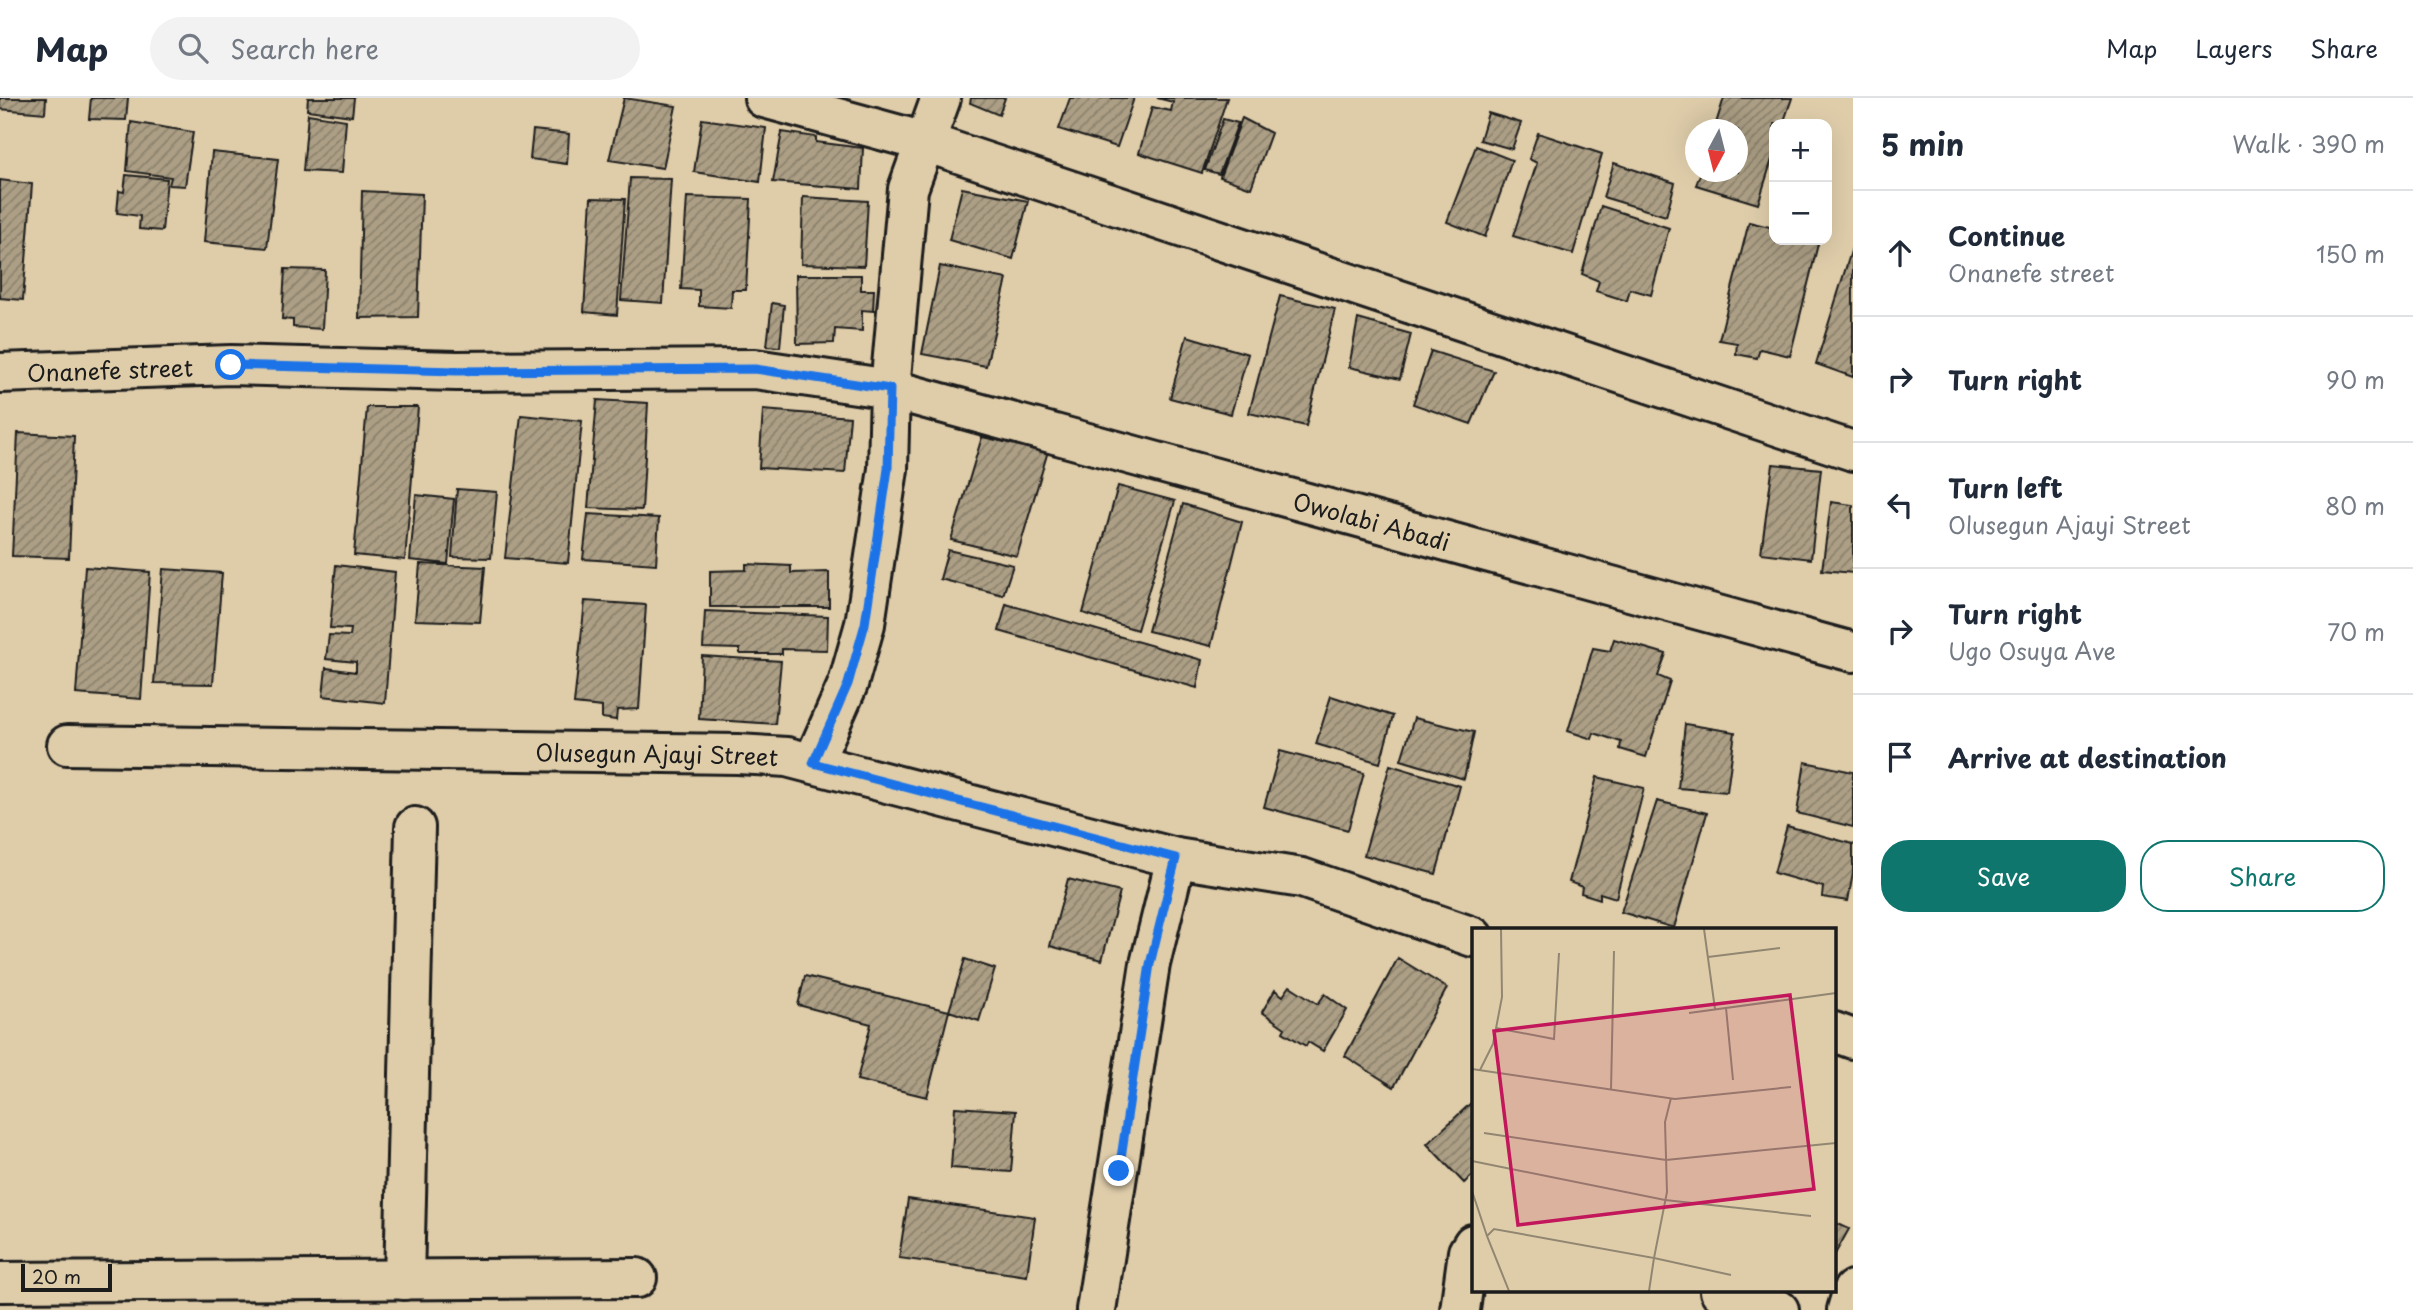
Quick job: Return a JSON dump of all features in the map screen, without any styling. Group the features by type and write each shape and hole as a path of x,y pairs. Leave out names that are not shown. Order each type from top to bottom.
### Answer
{"street":[{"path":"764,98 925,142 1853,451"},
{"path":"813,763 848,684 865,624 888,469 890,389 908,189 941,98"},
{"name":"Onanefe street","path":"0,373 231,365 457,371 755,369 890,389"},
{"name":"Owolabi Abadi","path":"890,389 1853,652"},
{"name":"Olusegun Ajayi Street","path":"67,745 738,754 787,757 1176,858 1302,878 1472,937"},
{"path":"404,1280 415,827"},
{"path":"1096,1310 1150,964 1176,858"},
{"path":"1836,1033 1853,1039"},
{"path":"1460,1310 1468,1252 1472,1246"},
{"path":"0,1282 404,1280 474,1295 637,1278"},
{"path":"1847,1310 1853,1290"},
{"path":"1723,1292 1779,1310"}],"building":[{"path":"0,98 46,98 45,113 0,109"},
{"path":"91,98 128,98 126,120 89,119"},
{"path":"308,98 354,98 352,116 307,110"},
{"path":"624,98 676,106 663,168 609,160"},
{"path":"971,98 1005,98 999,115 970,103"},
{"path":"1070,98 1134,98 1117,147 1059,129"},
{"path":"1157,98 1227,98 1202,173 1139,153 1152,107 1171,111 1173,102"},
{"path":"1724,98 1792,98 1785,119 1769,119 1769,169 1758,204 1696,185 1697,182 1748,182 1748,119 1717,119"},
{"path":"1488,113 1521,123 1512,149 1480,140"},
{"path":"308,114 346,120 342,173 303,171"},
{"path":"1242,118 1271,133 1251,188 1220,177"},
{"path":"702,119 766,128 760,182 694,172"},
{"path":"1223,119 1238,123 1219,174 1205,170"},
{"path":"131,122 193,132 185,186 169,185 171,177 127,171"},
{"path":"533,130 569,134 567,164 530,159"},
{"path":"782,132 816,137 816,142 863,148 861,189 773,182"},
{"path":"1538,133 1602,154 1573,254 1513,236 1537,163 1529,159"},
{"path":"1476,146 1512,160 1485,237 1447,222"},
{"path":"212,152 278,159 267,248 204,242"},
{"path":"1614,163 1675,183 1666,216 1603,197"},
{"path":"126,175 167,179 162,231 139,229 140,216 117,213 119,191 124,192"},
{"path":"630,178 671,179 663,303 621,300"},
{"path":"0,180 32,184 23,300 0,298"},
{"path":"962,188 1028,201 1013,259 949,240"},
{"path":"362,191 422,194 418,317 359,318"},
{"path":"687,197 751,199 746,290 732,290 731,308 699,306 699,290 681,289"},
{"path":"803,197 868,201 864,266 801,264"},
{"path":"591,198 625,199 617,315 584,312"},
{"path":"1601,206 1669,228 1651,295 1630,289 1627,301 1596,291 1599,281 1582,274"},
{"path":"1749,222 1769,227 1769,245 1818,245 1790,356 1760,349 1757,358 1736,354 1737,343 1719,340"},
{"path":"1853,248 1853,377 1816,364"},
{"path":"940,266 1007,279 986,366 922,354"},
{"path":"285,269 325,270 322,329 293,327 293,320 282,319"},
{"path":"796,275 861,275 861,290 874,290 873,311 862,310 862,331 835,329 834,343 797,344"},
{"path":"1280,296 1335,309 1306,426 1249,413"},
{"path":"772,303 784,305 780,347 767,346"},
{"path":"1358,319 1411,334 1400,379 1349,367"},
{"path":"1187,336 1248,354 1231,414 1170,398"},
{"path":"1431,351 1494,371 1471,424 1413,404"},
{"path":"597,400 648,403 642,510 588,508"},
{"path":"367,407 418,407 405,560 354,555"},
{"path":"763,410 850,417 845,473 759,468"},
{"path":"521,415 582,421 568,563 505,558"},
{"path":"18,433 74,436 69,558 12,556"},
{"path":"982,437 1048,451 1017,556 951,540"},
{"path":"1773,464 1821,469 1811,559 1761,553"},
{"path":"1118,486 1175,501 1137,630 1083,613"},
{"path":"457,489 497,492 491,558 452,557"},
{"path":"416,495 454,499 448,564 410,560"},
{"path":"1831,502 1853,505 1853,573 1822,570"},
{"path":"1183,504 1242,522 1211,646 1148,631"},
{"path":"588,514 659,518 656,564 583,559"},
{"path":"948,550 1013,565 1003,595 940,579"},
{"path":"420,564 485,567 480,622 415,620"},
{"path":"746,564 791,566 791,573 829,572 829,607 710,607 710,571 746,570"},
{"path":"336,565 395,572 385,703 323,696 326,668 356,672 356,662 326,659 329,635 350,636 351,629 330,628"},
{"path":"85,567 150,572 141,699 76,694"},
{"path":"163,569 222,573 213,684 154,683"},
{"path":"585,601 646,605 639,709 617,710 616,720 602,718 602,707 574,704"},
{"path":"1006,604 1202,660 1197,688 999,631"},
{"path":"705,611 828,616 827,650 782,649 782,654 740,654 740,649 703,648"},
{"path":"1614,639 1666,654 1658,676 1670,681 1646,757 1620,749 1621,742 1594,733 1592,739 1568,731 1593,648 1610,651"},
{"path":"702,656 781,661 775,724 699,719"},
{"path":"1331,696 1393,716 1380,763 1316,744"},
{"path":"1414,718 1474,732 1464,779 1401,760"},
{"path":"1685,724 1735,732 1727,792 1678,788"},
{"path":"1280,751 1364,773 1348,830 1264,807"},
{"path":"1805,762 1853,772 1853,827 1797,813"},
{"path":"1390,765 1460,786 1436,874 1364,855"},
{"path":"1597,777 1644,788 1616,898 1600,893 1600,899 1581,893 1582,887 1569,882"},
{"path":"1657,801 1707,813 1674,928 1621,912"},
{"path":"1787,826 1853,844 1853,873 1848,901 1822,897 1823,887 1774,873"},
{"path":"1068,879 1120,892 1102,960 1050,946"},
{"path":"1398,958 1447,988 1394,1087 1345,1056"},
{"path":"965,959 995,969 979,1021 949,1011"},
{"path":"805,976 949,1011 927,1097 857,1080 871,1024 798,1005"},
{"path":"1290,986 1318,1004 1325,994 1347,1010 1323,1051 1308,1042 1306,1046 1283,1032 1285,1028 1262,1012 1275,990 1283,996"},
{"path":"1472,1102 1472,1176 1464,1183 1427,1144"},
{"path":"955,1107 1016,1111 1011,1172 951,1168"},
{"path":"908,1199 1035,1217 1027,1276 899,1258"},
{"path":"1836,1223 1849,1229 1836,1252"}],"route":[{"path":"231,365 457,371 755,369 890,389 888,469 865,624 848,684 813,763 1176,858 1150,964 1119,1171"}]}
